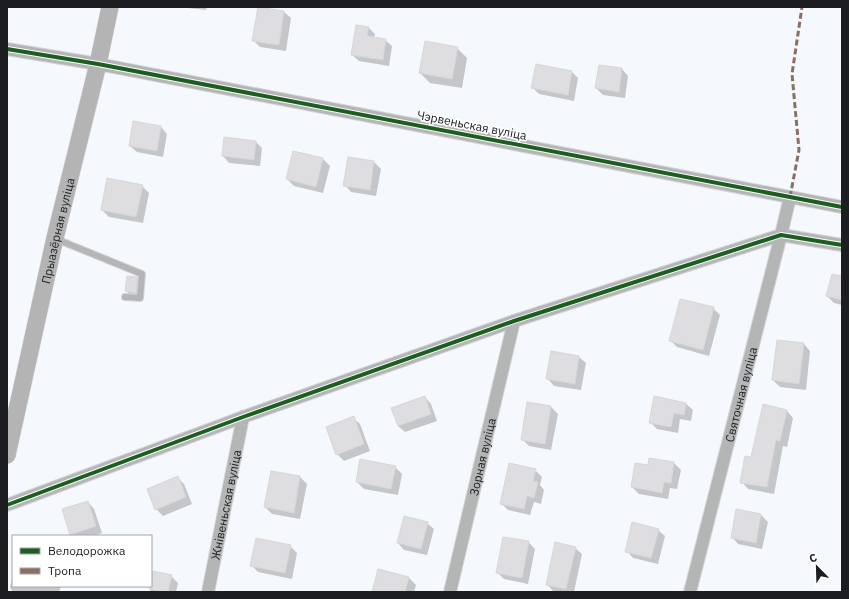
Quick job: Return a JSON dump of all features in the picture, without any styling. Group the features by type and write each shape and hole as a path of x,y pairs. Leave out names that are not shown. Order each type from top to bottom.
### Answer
{"street":[{"name":"Прыазёрная вуліца","path":"7,455 55,238 98,64 110,7"},
{"name":"Чэрвеньская вуліца","path":"7,49 98,64 842,207"},
{"name":"Святочная вуліца","path":"690,592 782,235 790,197"},
{"path":"7,505 243,417 514,321 782,235 842,245"},
{"name":"Зорная вуліца","path":"450,592 514,321"},
{"name":"Жнівеньская вуліца","path":"208,592 243,417"}],"lane":[{"path":"55,238 142,274 140,298 125,297"}],"building":[{"path":"258,7 284,11 279,45 252,41"},
{"path":"356,25 369,27 367,36 386,39 383,60 351,55"},
{"path":"425,41 458,47 452,79 419,73"},
{"path":"536,64 572,71 568,95 531,88"},
{"path":"599,65 622,68 619,92 595,88"},
{"path":"133,121 161,126 157,151 129,146"},
{"path":"224,137 256,141 254,160 222,156"},
{"path":"293,151 323,158 316,187 286,179"},
{"path":"348,157 374,161 370,190 343,186"},
{"path":"107,178 143,185 136,217 101,210"},
{"path":"832,274 842,276 842,300 826,296"},
{"path":"127,276 137,277 136,293 125,291"},
{"path":"680,299 714,307 703,350 669,341"},
{"path":"777,340 804,343 799,384 772,380"},
{"path":"551,351 579,356 575,384 546,379"},
{"path":"425,396 431,414 398,426 391,408"},
{"path":"654,396 686,403 684,415 674,413 671,427 649,423"},
{"path":"527,402 551,406 545,444 521,440"},
{"path":"763,404 787,410 780,441 776,440 767,487 740,483 745,456 751,457"},
{"path":"354,416 364,444 336,455 326,427"},
{"path":"649,458 674,462 671,483 664,482 662,493 631,487 635,463 648,465"},
{"path":"360,459 396,466 391,489 356,482"},
{"path":"509,463 536,469 533,481 538,482 534,498 527,496 524,509 500,504"},
{"path":"271,471 300,476 294,513 264,507"},
{"path":"178,476 186,497 155,510 147,489"},
{"path":"88,501 96,526 70,535 62,509"},
{"path":"736,509 761,514 756,543 731,538"},
{"path":"404,516 428,522 421,549 397,543"},
{"path":"632,522 659,529 651,558 625,552"},
{"path":"503,537 529,541 522,578 496,573"},
{"path":"256,538 291,545 285,573 250,566"},
{"path":"555,542 576,547 566,589 546,585"},
{"path":"378,569 409,577 405,592 372,592"},
{"path":"153,571 172,575 168,592 149,589 150,587 152,587"}],"marked path":[{"path":"790,197 799,150 792,74 802,7"}],"cycle path":[{"path":"7,49 98,64 842,207"},
{"path":"7,505 243,417 514,321 781,235 842,245"}]}
